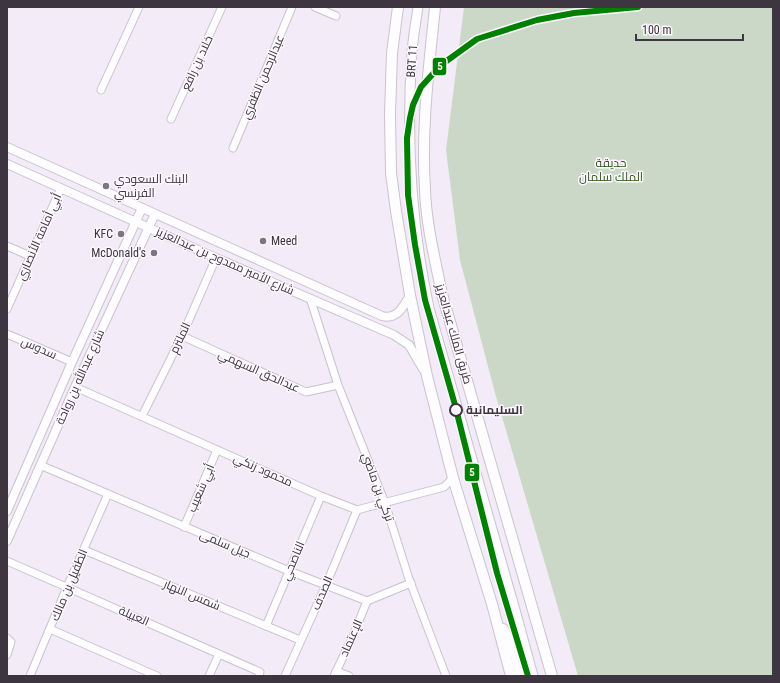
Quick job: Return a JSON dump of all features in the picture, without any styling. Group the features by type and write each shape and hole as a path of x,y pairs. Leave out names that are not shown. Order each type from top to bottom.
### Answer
{"main road":[{"path":"398,7 392,68 390,114 391,173 410,295 427,376 453,478 492,604 511,676"},
{"name":"BRT 11","path":"418,7 412,50 410,161 414,215 423,280 433,323 533,676"},
{"name":"طريق الملك عبدالعزيز","path":"435,7 424,134 425,190 431,240 442,294 552,676"},
{"path":"529,599 545,676"},
{"path":"492,604 516,656 521,676"}],"street":[{"path":"101,90 139,7"},
{"name":"خلاد بن رافع","path":"171,119 222,7"},
{"name":"عبدالرحمن الظفري","path":"233,148 292,7"},
{"path":"315,7 336,16"},
{"name":"شارع الأمير ممدوح بن عبدالعزيز","path":"7,147 382,316 387,317 396,315 410,295"},
{"name":"شارع الأمير ممدوح بن عبدالعزيز","path":"7,164 216,258 394,335 409,345 427,376"},
{"name":"أبي أمامة الأنصاري","path":"7,309 61,188"},
{"name":"شارع عبدالله بن رواحة","path":"7,511 72,362 142,208"},
{"name":"شارع عبدالله بن رواحة","path":"7,541 75,387 155,214"},
{"path":"7,246 30,256"},
{"name":"الملتزم","path":"142,416 182,336 216,258"},
{"name":"تركي بن ماضي","path":"310,298 338,385 385,503 411,584 446,676"},
{"name":"سدوس","path":"7,334 72,362"},
{"name":"عبدالحق السهمي","path":"182,336 306,392 338,385"},
{"name":"محمود زنكي","path":"75,387 321,496 358,510"},
{"name":"أبي شعيب","path":"184,527 217,450"},
{"name":"جبل سلمى","path":"40,465 289,571 367,600"},
{"path":"358,510 444,487 453,478"},
{"name":"الطفيل بن مالك","path":"30,676 108,494"},
{"name":"الناصحي","path":"266,626 321,496"},
{"name":"الصدف","path":"285,676 358,510"},
{"name":"شمس النهار","path":"84,550 300,640"},
{"name":"العبيلة","path":"7,561 219,654 260,674"},
{"path":"367,600 411,584"},
{"name":"الإعتماد","path":"335,673 353,636 367,600"},
{"path":"50,629 157,676"},
{"path":"7,638 11,642 7,655"},
{"path":"210,676 219,654"},
{"path":"335,673 349,676"}],"green space":[{"name":"حديقة الملك سلمان","path":"464,7 773,7 773,676 578,676 495,393 460,260 446,150"}],"transit line":[{"name":"5","path":"528,676 497,573 455,405 425,300 408,195 407,138 410,118 413,105 421,87 441,65 477,39 537,20 574,13 638,7"}],"place":[{"name":"البنك السعودي الفرنسي","path":"106,186"},
{"name":"KFC","path":"121,234"},
{"name":"Meed","path":"263,241"},
{"name":"McDonald's","path":"154,253"},
{"name":"السليمانية","path":"456,410"}]}
